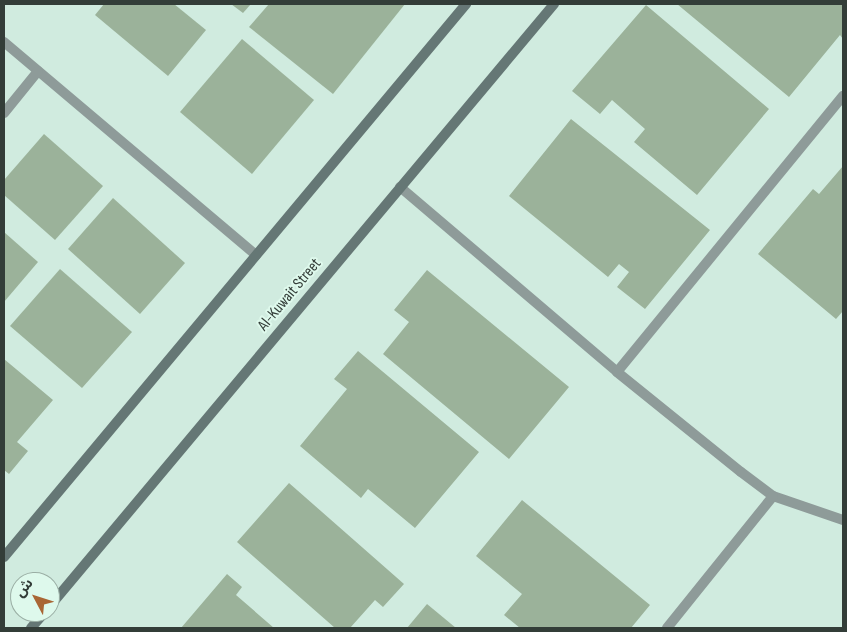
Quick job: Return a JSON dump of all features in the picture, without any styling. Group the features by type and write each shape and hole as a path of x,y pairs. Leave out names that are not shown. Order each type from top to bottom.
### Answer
{"main road":[{"path":"4,557 466,4"},
{"name":"Al-Kuwait Street","path":"60,594 554,4"}],"street":[{"path":"4,42 256,255"},
{"path":"4,113 38,71"},
{"path":"617,372 843,96"},
{"path":"400,187 617,372 773,496 843,520"},
{"path":"667,628 773,496"}],"building":[{"path":"104,4 174,4 206,30 168,76 95,15"},
{"path":"231,4 251,4 243,13"},
{"path":"269,4 405,4 333,94 249,27"},
{"path":"677,4 843,4 843,39 840,35 789,97"},
{"path":"646,5 769,109 697,195 634,142 645,129 612,100 600,114 572,91"},
{"path":"242,39 314,100 252,174 180,112"},
{"path":"571,119 710,230 645,309 617,287 629,272 619,264 608,277 509,196"},
{"path":"44,134 103,186 55,240 4,195 4,180"},
{"path":"843,166 843,311 836,319 758,254 813,189 819,194"},
{"path":"113,198 185,263 140,314 68,249"},
{"path":"4,232 38,262 4,302"},
{"path":"60,269 132,332 82,388 10,326"},
{"path":"427,270 569,387 509,459 383,354 409,322 394,310"},
{"path":"358,351 479,452 415,528 368,489 361,498 300,446 347,389 334,379"},
{"path":"4,359 53,400 17,442 28,451 9,474 4,470"},
{"path":"289,483 404,584 383,607 375,600 350,628 335,628 237,542"},
{"path":"522,500 650,605 631,628 520,628 504,615 522,594 476,556"},
{"path":"227,574 242,587 236,595 274,628 181,628"},
{"path":"427,604 456,628 407,628"}]}
